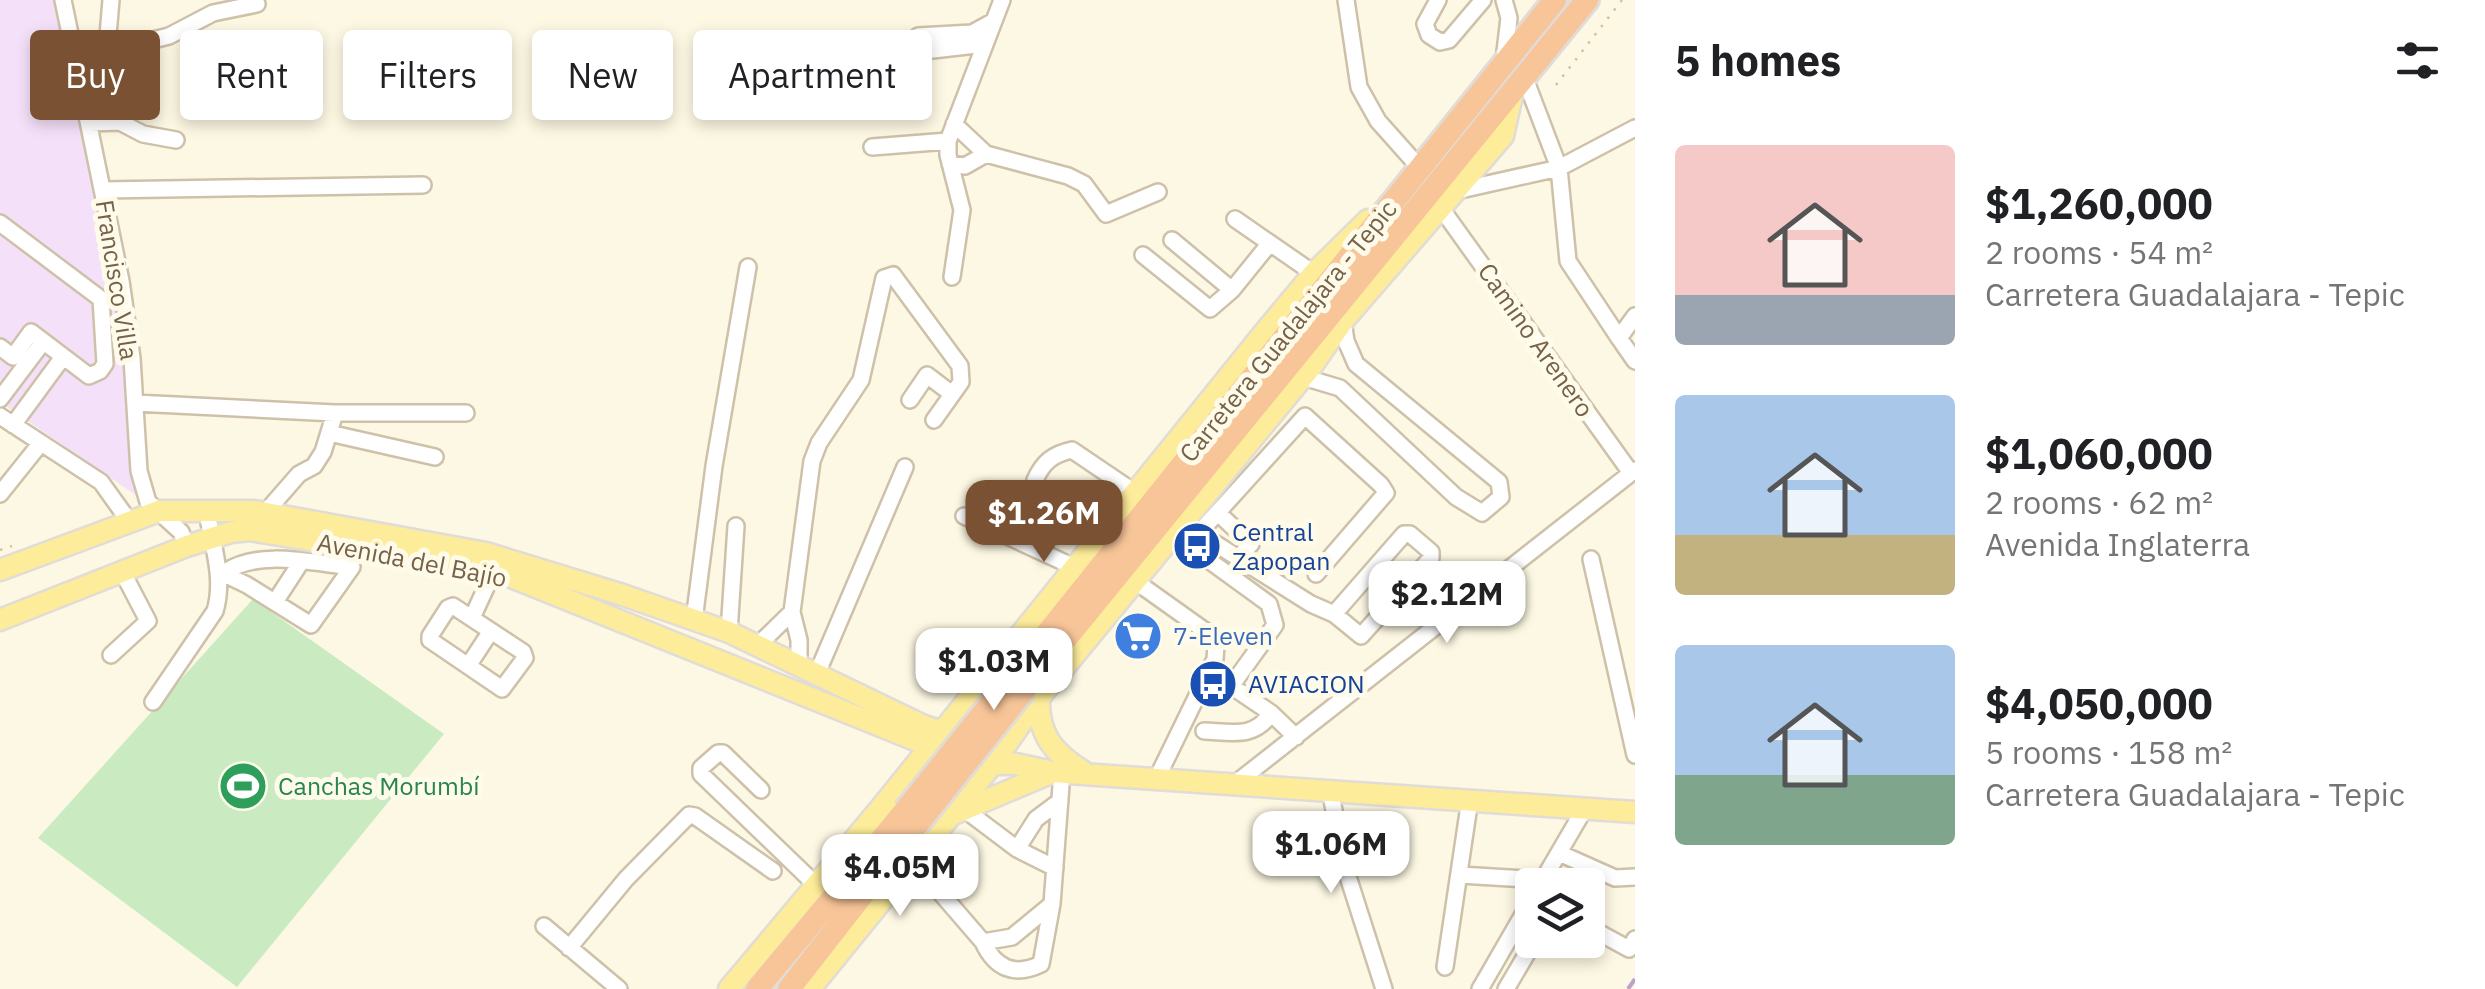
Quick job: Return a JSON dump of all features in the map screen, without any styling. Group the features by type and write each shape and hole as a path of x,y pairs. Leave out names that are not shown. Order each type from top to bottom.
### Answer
{"highway":[{"name":"Carretera Guadalajara - Tepic","path":"1018,681 1513,77 1556,0"},
{"name":"Carretera Guadalajara - Tepic","path":"789,989 911,818 1320,278 1412,176 1587,0"},
{"name":"Carretera Guadalajara - Tepic","path":"757,989 911,818"}],"main road":[{"path":"730,989 935,739 1018,681 1135,582 1185,530 1344,321 1503,136 1513,77"},
{"path":"810,989 1004,760 1018,681 1074,567 1320,278"},
{"name":"Avenida del Bajío","path":"0,570 159,510 265,513 486,553 694,620 729,632 808,670 935,739"},
{"name":"Avenida del Bajío","path":"0,620 187,546 249,530 494,570 935,739"},
{"path":"1018,681 1042,733 1056,753 1086,773"},
{"path":"935,739 1058,772 1635,812"},
{"path":"957,813 1058,772"},
{"path":"879,810 906,804 922,810 930,830 919,856"}],"street":[{"name":"Francisco Villa","path":"64,0 70,30"},
{"path":"107,30 110,0"},
{"path":"952,277 962,210 948,141 1002,0"},
{"path":"1346,0 1359,88 1412,176"},
{"path":"1438,0 1425,24 1429,35 1440,42 1449,40 1483,0"},
{"path":"1504,0 1513,77 1558,168 1568,261 1635,361"},
{"path":"160,37 199,18 257,4"},
{"path":"932,35 972,33 994,21"},
{"path":"932,50 985,44"},
{"name":"Francisco Villa","path":"88,120 122,281 139,471 148,502 181,532 187,546"},
{"path":"89,123 120,122 142,134 176,140"},
{"path":"954,124 986,154 1084,184 1106,214 1158,192"},
{"path":"1456,191 1558,168 1635,128"},
{"path":"872,147 948,141"},
{"path":"950,164 965,166 986,154"},
{"path":"103,190 423,185"},
{"name":"Camino Arenero","path":"1441,208 1633,472"},
{"path":"1235,219 1320,278"},
{"path":"0,223 101,298 105,364 89,376 37,337 12,357 3,388"},
{"path":"1172,240 1232,290"},
{"path":"1143,255 1210,310 1270,244"},
{"path":"694,620 714,466 748,267"},
{"path":"808,670 792,612 812,460 861,380 884,278 888,276 893,276 960,366 961,382 934,420"},
{"path":"1619,338 1635,316"},
{"path":"1303,377 1340,388 1456,497 1482,513 1501,497 1499,482 1356,364 1346,342 1344,321"},
{"path":"63,357 6,420 100,482 129,521"},
{"path":"910,400 927,375 952,394"},
{"path":"1286,398 1386,493 1316,574"},
{"path":"134,403 335,413 466,413"},
{"path":"265,513 300,474 314,466 323,452 335,413"},
{"path":"1185,530 1218,512 1305,416"},
{"path":"329,432 435,457"},
{"path":"0,494 40,444"},
{"path":"1094,542 1038,490 1035,480 1041,466 1057,453 1072,450 1134,492"},
{"path":"808,670 904,467"},
{"path":"1236,784 1633,472"},
{"path":"154,702 215,610 222,571 207,512"},
{"path":"1218,512 1251,544 1239,557"},
{"path":"964,516 1074,567"},
{"path":"729,632 736,526"},
{"path":"1185,530 1269,604 1274,625 1234,682 1234,688 1296,737"},
{"path":"1185,530 1334,614 1358,635 1364,635 1431,558 1431,552 1410,534 1404,534 1334,614"},
{"path":"1592,559 1635,755"},
{"path":"261,560 352,568 312,625 222,571 241,562 261,560"},
{"path":"247,585 261,560"},
{"path":"275,602 301,562"},
{"path":"472,618 494,570"},
{"path":"112,654 148,621 123,574"},
{"path":"1135,582 1208,633 1216,644 1216,659 1158,778"},
{"path":"452,606 492,631 523,652 525,658 502,690 430,640 452,606"},
{"path":"757,646 792,612"},
{"path":"468,666 492,631"},
{"path":"1204,731 1250,733 1263,726 1270,713"},
{"path":"761,790 723,753 701,768 701,774 816,885"},
{"path":"919,856 1001,967 1031,969 1041,964 1056,868 1058,772"},
{"path":"1330,789 1344,864 1384,989"},
{"path":"1445,967 1470,799"},
{"path":"1017,848 1036,819 1060,801"},
{"path":"1550,868 1585,808"},
{"path":"957,813 1056,868"},
{"path":"570,948 626,879 689,815 774,871"},
{"path":"1559,853 1615,878 1635,877"},
{"path":"1460,874 1515,879"},
{"path":"983,942 1012,937 1052,904"},
{"path":"544,926 619,989"},
{"path":"1480,989 1515,928"},
{"path":"1605,935 1629,949 1635,939"},
{"path":"1506,989 1524,958"}],"path":[{"path":"1556,85 1622,0"}],"shaded area":[{"path":"0,0 61,0 67,30 30,30 30,120 85,120 131,353 137,496 0,402"}],"green space":[{"name":"Canchas Morumbí","path":"253,599 444,734 237,987 38,838"}],"railway":[{"path":"1628,989 1635,979"}],"place":[{"name":"Central Zapopan","path":"1197,546"},
{"name":"7-Eleven","path":"1138,636"},
{"name":"AVIACION","path":"1213,684"},
{"name":"Canchas Morumbí","path":"243,786"}]}
